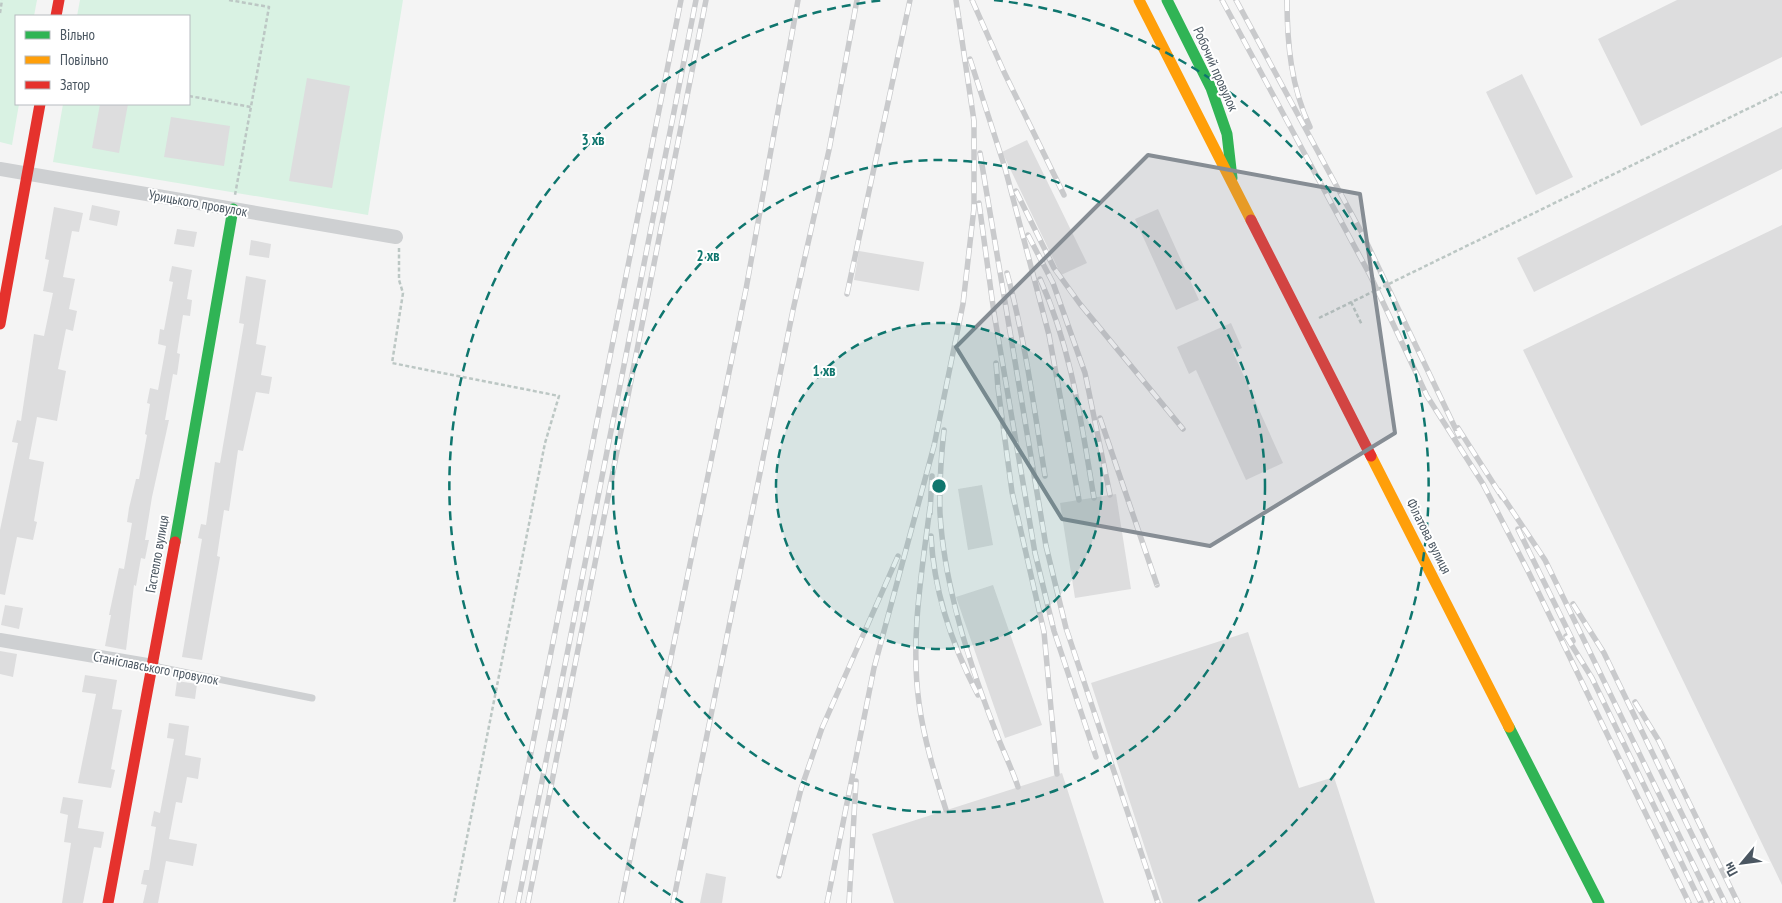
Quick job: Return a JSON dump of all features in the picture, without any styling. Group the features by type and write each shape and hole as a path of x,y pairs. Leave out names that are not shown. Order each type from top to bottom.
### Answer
{"street":[{"path":"56,15 59,0"},
{"name":"Філатова вулиця","path":"1139,0 1598,903"},
{"name":"Робочий провулок","path":"1167,0 1214,96 1227,134 1233,182"},
{"path":"1190,100 1203,113 1210,111 1214,105 1214,96"},
{"path":"0,324 40,105"},
{"name":"Урицького провулок","path":"0,169 396,237"},
{"name":"Гастелло вулиця","path":"108,903 153,666 233,209"},
{"name":"Станіславського провулок","path":"0,640 153,666"}],"lane":[{"name":"Станіславського провулок","path":"153,666 312,698"}],"path":[{"path":"0,13 2,0"},
{"path":"229,0 269,7 233,209"},
{"path":"1312,321 1782,92"},
{"path":"190,96 251,108"},
{"path":"396,237 401,254 399,280 403,293 392,363 559,396 545,443 454,903"},
{"path":"1351,302 1362,325"}],"highlighted area":[{"path":"1148,155 1360,194 1395,433 1210,546 1062,519 956,347"}],"green space":[{"path":"0,0 37,0 34,15 15,15 15,105 19,105 12,145 0,142"},
{"path":"80,0 403,0 368,215 53,162 63,105 190,105 190,15 77,15"}],"building":[{"path":"1677,0 1782,0 1782,57 1641,126 1598,39"},
{"path":"1522,74 1573,177 1536,195 1486,92"},
{"path":"307,78 350,86 332,188 289,181"},
{"path":"100,105 128,105 119,153 92,148"},
{"path":"171,117 230,126 224,166 164,157"},
{"path":"1782,127 1782,169 1534,292 1517,258"},
{"path":"1027,140 1087,263 1061,275 1002,152"},
{"path":"92,205 120,211 117,226 89,220"},
{"path":"54,207 83,213 79,232 72,231 63,277 75,279 69,309 77,311 73,331 66,329 58,369 66,371 57,421 37,417 29,459 44,462 34,521 37,522 33,540 17,537 5,595 0,594 0,530 18,443 12,442 17,420 21,421 34,334 44,336 53,293 43,291 49,260 45,259"},
{"path":"1158,209 1199,300 1176,310 1135,219"},
{"path":"1782,225 1782,885 1523,350"},
{"path":"177,229 197,232 194,247 174,244"},
{"path":"251,240 271,244 269,258 249,255"},
{"path":"859,251 924,262 919,291 854,280"},
{"path":"172,266 192,270 187,299 192,300 190,316 183,315 177,353 180,354 177,375 173,374 165,420 169,420 152,497 145,540 149,540 145,559 141,558 136,586 134,585 126,650 105,646 111,615 109,615 119,568 124,569 132,523 127,522 129,508 136,479 139,479 147,435 145,434 150,404 147,403 150,388 158,390 166,346 158,344 160,329 164,330 173,282 169,281"},
{"path":"246,276 266,280 256,344 266,346 261,375 272,377 269,394 256,392 243,451 238,450 229,511 224,510 217,556 220,557 202,660 182,657 202,539 198,538 201,524 206,525 215,462 220,463 244,324 239,323"},
{"path":"1231,323 1242,348 1233,352 1283,463 1246,480 1196,370 1189,374 1177,347"},
{"path":"982,485 993,545 968,550 958,489"},
{"path":"1116,494 1131,589 1075,598 1060,503"},
{"path":"993,585 1042,725 1005,738 956,597"},
{"path":"5,605 23,608 19,629 1,625"},
{"path":"1248,632 1299,788 1334,777 1375,903 1163,903 1091,683"},
{"path":"0,651 17,654 13,677 0,674"},
{"path":"85,675 117,680 112,709 122,710 111,769 115,770 111,788 78,783 96,694 82,692"},
{"path":"177,681 197,684 195,699 175,696"},
{"path":"169,723 189,726 185,755 201,758 198,779 187,777 182,803 176,802 169,839 197,844 193,866 166,861 158,903 143,903 147,885 141,884 144,870 149,870 156,827 151,826 154,811 160,813 174,739 167,738"},
{"path":"1062,773 1104,903 894,903 872,834"},
{"path":"63,797 83,800 78,828 104,832 101,848 94,847 83,903 62,903 71,843 64,842 68,815 60,813"},
{"path":"706,873 726,877 722,903 700,903"}],"railway":[{"path":"501,903 681,0"},
{"path":"518,903 696,0"},
{"path":"528,903 706,0"},
{"path":"621,903 746,289 798,0"},
{"path":"673,903 793,310 829,150 857,0"},
{"path":"847,294 910,0"},
{"path":"827,903 874,668 934,446 963,304 974,208 974,121 956,0"},
{"path":"972,0 1004,72 1064,195"},
{"path":"1222,0 1371,277 1427,396 1483,484 1529,573 1689,903"},
{"path":"1236,0 1363,235 1459,436"},
{"path":"1287,0 1291,65 1298,96 1310,127"},
{"path":"970,59 1005,168 1049,335 1079,500"},
{"path":"980,153 1046,546 1066,628 1158,903"},
{"path":"1016,191 1054,268 1080,304 1183,429"},
{"path":"979,203 994,313 1035,553 1054,631 1096,757"},
{"path":"1028,235 1053,283 1085,373 1110,495"},
{"path":"1007,273 1024,348 1045,476"},
{"path":"1040,279 1068,359 1080,414 1094,498"},
{"path":"996,363 1012,492 1044,632 1057,774"},
{"path":"1100,418 1157,585"},
{"path":"1458,428 1502,497"},
{"path":"944,430 940,472 940,513 946,567 959,622 975,675 1018,787"},
{"path":"930,513 932,476"},
{"path":"1499,491 1545,560 1712,903"},
{"path":"930,507 916,629 917,679 924,730 946,810"},
{"path":"1518,529 1573,641"},
{"path":"931,536 940,598 952,638 978,695"},
{"path":"779,876 801,789 822,728 898,556"},
{"path":"1573,604 1604,653 1725,903"},
{"path":"1566,636 1592,678 1701,903"},
{"path":"1635,702 1659,741 1738,903"},
{"path":"849,903 856,781"}],"traffic: fast":[{"path":"1167,0 1211,88 1227,134 1232,178"},
{"path":"175,542 233,209"},
{"path":"1509,727 1599,903"}],"traffic: slow":[{"path":"1139,0 1251,220"},
{"path":"1371,456 1509,727"}],"traffic: jam":[{"path":"56,15 59,0"},
{"path":"0,324 40,105"},
{"path":"1251,220 1371,456"},
{"path":"108,903 175,542"}]}
